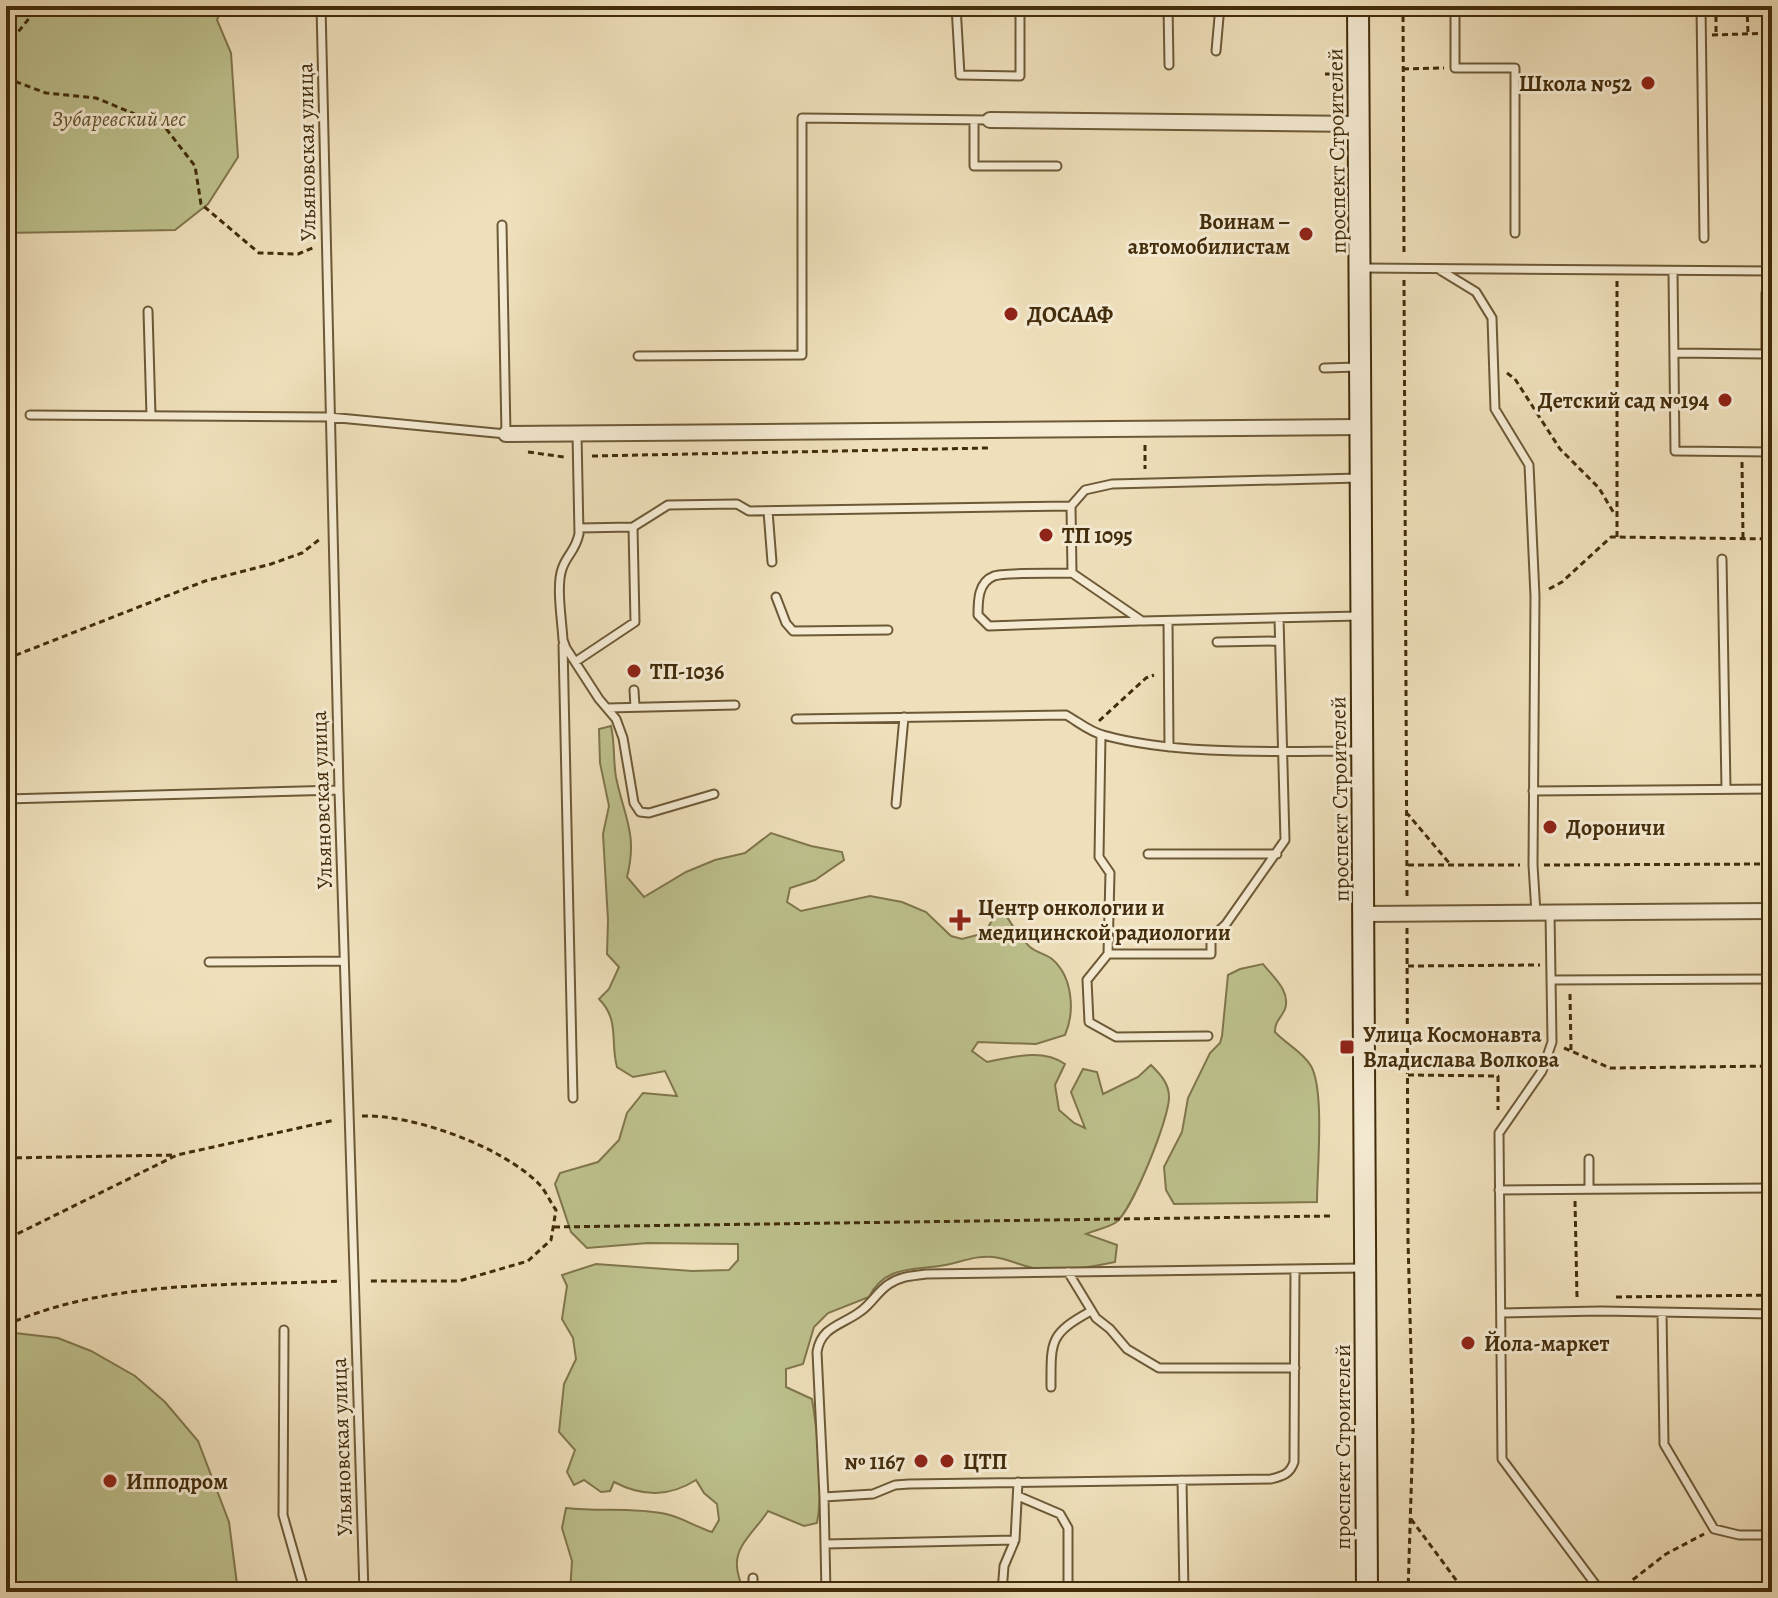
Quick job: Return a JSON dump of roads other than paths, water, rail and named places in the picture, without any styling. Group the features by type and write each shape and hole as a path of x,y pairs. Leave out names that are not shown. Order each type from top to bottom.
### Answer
{"main road":[{"name":"проспект Строителей","path":"1358,6 1367,1592"}],"street":[{"path":"990,120 1359,124"},
{"path":"506,434 1361,427"},
{"path":"1364,914 1772,911"}],"lane":[{"name":"Ульяновская улица","path":"321,6 339,790 364,1592"},
{"path":"956,6 960,75 1020,76 1020,6"},
{"path":"1168,6 1169,65"},
{"path":"1216,51 1220,6"},
{"path":"1455,6 1455,68 1515,68 1515,233"},
{"path":"1701,6 1704,238"},
{"path":"638,356 802,355 802,118 990,120"},
{"path":"974,120 974,166 1057,166"},
{"path":"30,415 329,417 506,434 502,225"},
{"path":"1361,268 1772,271"},
{"path":"1440,270 1476,292 1492,318 1495,409 1529,465 1535,596 1533,865 1553,980 1552,1042 1542,1071 1499,1133 1502,1459 1601,1592"},
{"path":"1673,272 1675,451 1772,452"},
{"path":"1674,353 1766,354 1766,293 1772,293"},
{"path":"148,311 151,416"},
{"path":"1324,368 1361,367"},
{"path":"573,1098 561,578 568,558 576,550 579,528 577,434"},
{"path":"1072,573 1071,506 1085,490 1097,485 1361,478"},
{"path":"579,528 633,527 668,505 737,504 749,511 1071,506"},
{"path":"768,511 772,562"},
{"path":"575,662 635,622 633,527"},
{"path":"1722,559 1726,789"},
{"path":"1142,621 1072,573 994,576 982,586 978,597 978,615 989,626 1361,616"},
{"path":"776,597 786,623 793,631 888,630"},
{"path":"1108,954 1211,954 1211,938 1226,924 1285,840 1279,618"},
{"path":"1168,621 1169,747"},
{"path":"563,640 616,719 623,738 634,803 640,812 649,813 714,794"},
{"path":"1217,642 1279,641"},
{"path":"634,690 635,707"},
{"path":"607,708 735,705"},
{"path":"796,719 1066,715 1101,735 1169,747 1362,751"},
{"path":"896,804 904,717"},
{"path":"1101,735 1099,857 1110,873 1108,954 1087,980 1089,1022 1116,1037 1208,1036"},
{"path":"1533,791 1772,789"},
{"path":"6,799 339,790"},
{"path":"1148,854 1277,854"},
{"path":"209,962 344,961"},
{"path":"1553,980 1772,979"},
{"path":"1589,1159 1589,1189"},
{"path":"1499,1190 1772,1188"},
{"path":"1552,1190 1552,1200"},
{"path":"826,1592 819,1341 826,1331 861,1311 888,1284 901,1278 926,1274 1366,1268"},
{"path":"824,1497 873,1494 895,1485 909,1484 1271,1479 1291,1471 1294,1462 1295,1269"},
{"path":"1068,1272 1091,1311 1127,1349 1159,1368 1295,1368"},
{"path":"1051,1387 1054,1342 1060,1330 1091,1311"},
{"path":"1501,1313 1772,1314"},
{"path":"1662,1313 1664,1444 1714,1529 1739,1535 1772,1535"},
{"path":"284,1330 283,1515 305,1592"},
{"path":"1182,1480 1184,1592"},
{"path":"1002,1592 1004,1566 1015,1540 1018,1482"},
{"path":"1018,1496 1060,1514 1068,1528 1068,1592"},
{"path":"825,1544 1015,1540"},
{"path":"753,1578 753,1592"}],"place":[{"name":"Школа №52","path":"1648,83"},
{"name":"Воинам – автомобилистам","path":"1306,234"},
{"name":"ДОСААФ","path":"1011,314"},
{"name":"Детский сад №194","path":"1725,400"},
{"name":"ТП 1095","path":"1046,535"},
{"name":"ТП-1036","path":"634,671"},
{"name":"Дороничи","path":"1550,827"},
{"name":"Центр онкологии и медицинской радиологии","path":"960,920"},
{"name":"Улица Космонавта Владислава Волкова","path":"1347,1047"},
{"name":"Йола-маркет","path":"1468,1343"},
{"name":"№ 1167","path":"921,1461"},
{"name":"ЦТП","path":"947,1461"},
{"name":"Ипподром","path":"110,1481"}],"park label":[{"name":"Зубаревский лес","path":"119,118"}]}
